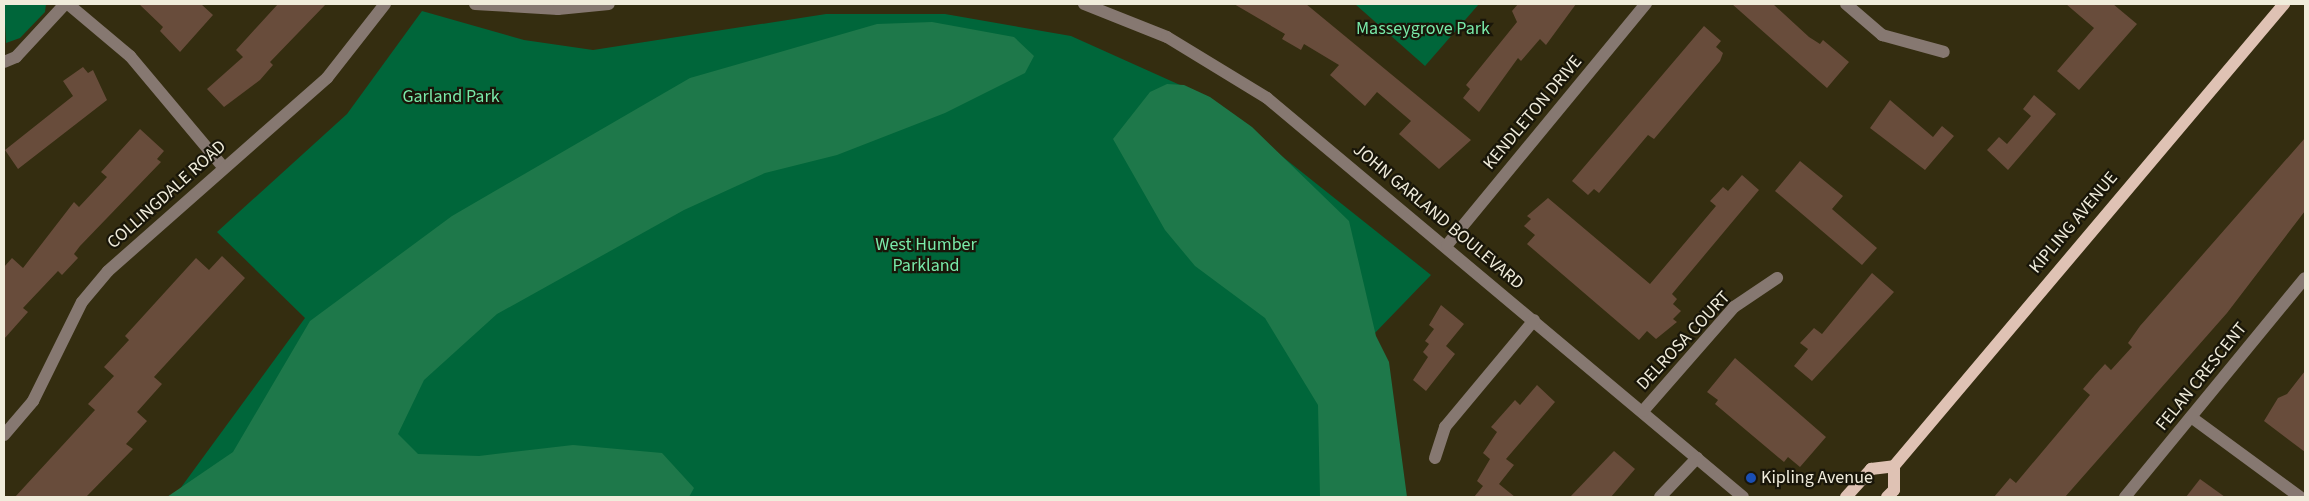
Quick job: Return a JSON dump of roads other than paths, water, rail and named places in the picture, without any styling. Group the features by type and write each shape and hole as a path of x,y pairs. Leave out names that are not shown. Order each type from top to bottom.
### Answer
{"main road":[{"name":"KIPLING AVENUE","path":"1894,466 2284,4"},
{"path":"1846,497 1871,469 1894,466 1894,490 1887,497"}],"street":[{"path":"4,62 16,58 66,4 130,56 223,167"},
{"name":"COLLINGDALE ROAD","path":"4,435 33,400 82,302 139,242 327,78 385,4"},
{"path":"475,4 558,10 609,4"},
{"name":"JOHN GARLAND BOULEVARD","path":"1084,4 1167,37 1252,88 1447,245 1743,497"},
{"name":"KENDLETON DRIVE","path":"1447,245 1646,4"},
{"path":"1846,4 1882,35 1944,52"},
{"name":"DELROSA COURT","path":"1643,411 1734,307 1776,278"},
{"name":"FELAN CRESCENT","path":"2126,497 2305,278"},
{"path":"1435,458 1446,427 1534,320"},
{"path":"2191,417 2300,497"},
{"path":"1660,497 1697,458"}],"place":[{"name":"Kipling Avenue","path":"1751,478"}],"park label":[{"name":"Masseygrove Park","path":"1423,29"},
{"name":"Garland Park","path":"451,97"},
{"name":"West Humber Parkland","path":"926,256"}]}
